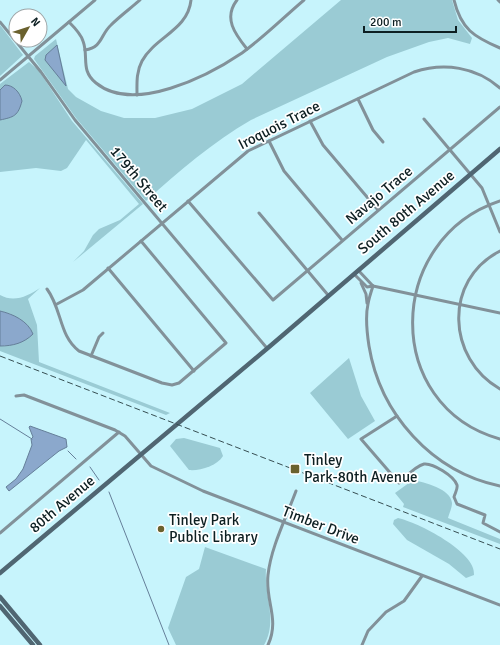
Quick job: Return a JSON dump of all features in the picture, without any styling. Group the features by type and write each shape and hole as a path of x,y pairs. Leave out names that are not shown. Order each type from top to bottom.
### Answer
{"street":[{"path":"0,80 95,0"},
{"path":"85,50 93,48 101,42 110,26 140,0"},
{"path":"137,95 137,74 142,61 149,51 182,23 188,13 191,0"},
{"path":"237,0 231,13 230,24 235,34 247,49"},
{"path":"69,22 81,36 85,50 86,69 97,84 113,91 137,95 150,94 169,89 223,65 247,49 304,0"},
{"path":"454,0 464,26 476,37 500,48"},
{"name":"179th Street","path":"0,22 29,57 75,120 266,347"},
{"name":"Iroquois Trace","path":"57,304 83,290 244,153 268,141 414,72 441,67 457,67 475,72 500,88"},
{"path":"358,99 373,130 383,142"},
{"name":"Navajo Trace","path":"188,201 273,300 306,270 500,107"},
{"path":"424,119 482,188 500,232"},
{"path":"310,121 323,145 378,210"},
{"path":"268,141 284,171 342,240"},
{"name":"South 80th Avenue","path":"140,454 500,149"},
{"path":"500,201 488,205 459,222 441,240 425,264 414,296 412,316 417,354 427,379 438,397 458,416 479,430 500,438"},
{"path":"258,213 328,295"},
{"path":"47,289 57,304 69,342 79,350 91,356 166,384 177,383 194,371 226,343 141,241"},
{"path":"500,251 484,262 472,275 463,294 460,305 459,325 461,340 467,354 480,374 500,389"},
{"path":"108,268 194,371"},
{"path":"357,269 373,286"},
{"path":"353,273 360,282 366,294 368,334 373,364 381,388 397,416 418,441 442,461 474,478 500,486"},
{"path":"360,282 367,287 373,286 414,296 500,313"},
{"path":"367,304 373,286"},
{"path":"91,356 99,337 103,333"},
{"path":"64,345 69,342"},
{"path":"0,534 119,432 24,394 16,396"},
{"path":"397,416 361,439 399,483 422,465 429,464 438,468 453,479 457,485 454,497 457,504 485,515 482,522 500,532"},
{"name":"Timber Drive","path":"119,432 151,466 204,491 500,605"},
{"name":"80th Avenue","path":"0,573 140,454"},
{"path":"438,468 442,461"},
{"path":"445,472 450,465"},
{"path":"268,645 272,636 274,623 268,578 269,564 296,491"},
{"path":"362,645 368,631 386,612 404,601 422,576"},
{"path":"0,597 40,645"},
{"path":"0,606 33,645"}],"shaded area":[{"path":"341,0 452,0 458,20 472,38 470,44 448,38 429,42 387,57 251,120 223,138 197,158 146,201 76,118 34,59 35,56 45,48 48,48 48,45 56,39 68,89 76,97 101,111 124,118 155,118 192,109 242,84"},
{"path":"0,25 8,35 8,48 18,48 23,55 0,76"},
{"path":"57,45 66,86 45,60 46,55"},
{"path":"29,62 39,71 72,121 143,204 73,262 84,251 93,235 99,229 120,220 139,204 86,140 67,168 61,171 36,168 0,172 0,84"},
{"path":"5,85 11,86 16,90 22,101 19,110 15,115 0,120 0,90"},
{"path":"40,288 28,299 37,325 39,362 170,413 166,415 0,351 0,346 8,346 11,314 0,311 0,295 10,298 21,298"},
{"path":"0,311 20,319 28,325 33,334 26,340 18,343 0,346"},
{"path":"349,358 361,396 375,421 348,439 310,393"},
{"path":"30,426 66,439 67,447 59,451 9,491 6,487 16,479 23,469 32,445 31,439 33,437 29,427"},
{"path":"184,438 220,448 223,456 213,465 198,470 189,470 170,446 176,439"},
{"path":"413,480 424,482 442,490 447,494 452,503 448,518 500,539 500,544 403,507 404,504 395,493"},
{"path":"398,518 418,525 444,539 456,548 466,557 472,566 474,575 466,578 449,564 407,540 393,524 394,520"},
{"path":"205,547 266,569 270,608 270,627 264,645 176,645 168,628 186,577 199,569"}],"waterway":[{"path":"0,419 32,439"},
{"path":"68,451 76,459"},
{"path":"90,467 99,480"},
{"path":"109,492 169,645"}],"railway":[{"path":"0,356 500,549"}],"place":[{"name":"Tinley Park-80th Avenue","path":"295,469"},
{"name":"Tinley Park Public Library","path":"161,529"}]}
